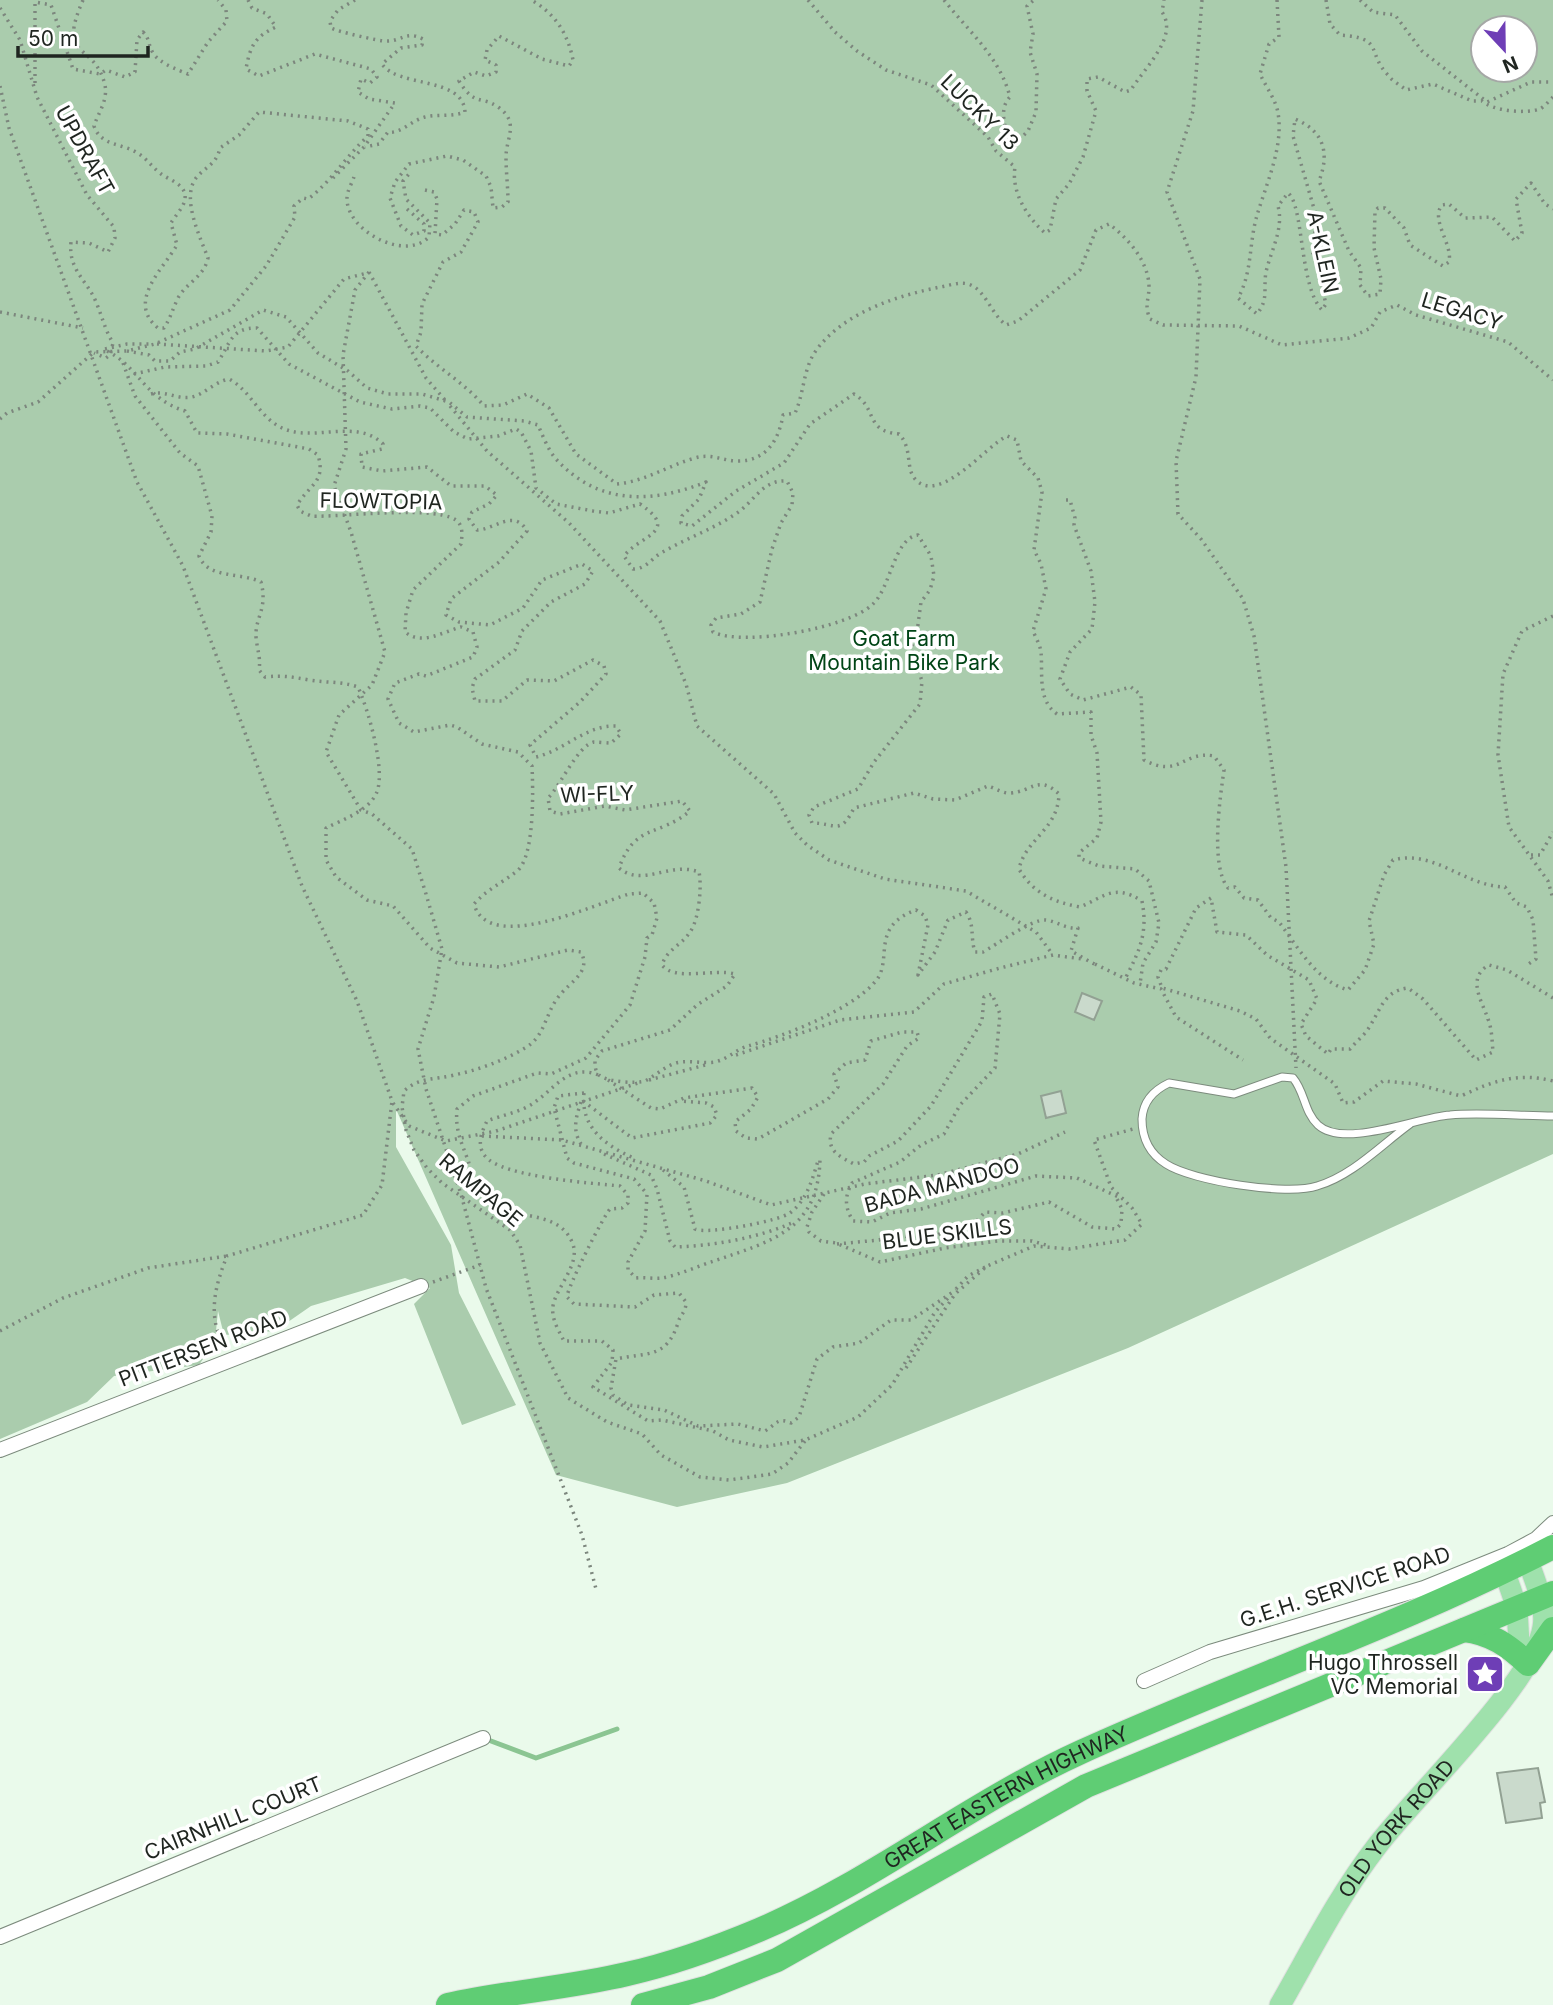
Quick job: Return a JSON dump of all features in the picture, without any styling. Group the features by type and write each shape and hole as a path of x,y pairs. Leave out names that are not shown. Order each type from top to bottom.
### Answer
{"highway":[{"name":"GREAT EASTERN HIGHWAY","path":"448,2005 626,1975 698,1954 761,1929 818,1902 1068,1758 1167,1713 1395,1621 1553,1548"},
{"name":"GREAT EASTERN HIGHWAY","path":"643,2005 709,1987 777,1960 1086,1786 1182,1744 1537,1600"},
{"path":"1464,1630 1484,1632 1513,1650 1528,1664 1553,1629"}],"main road":[{"path":"1528,1560 1537,1600 1519,1644 1528,1664"},
{"path":"1504,1570 1537,1600"},
{"name":"OLD YORK ROAD","path":"1280,2005 1322,1929 1376,1847 1506,1695 1528,1664"}],"street":[{"name":"PITTERSEN ROAD","path":"0,1450 422,1286"},
{"name":"G.E.H. SERVICE ROAD","path":"1144,1681 1210,1652 1424,1588 1508,1554 1536,1539 1553,1523"},
{"name":"CAIRNHILL COURT","path":"0,1937 483,1738"}],"lane":[{"path":"1410,1124 1336,1179 1300,1190 1259,1188 1188,1173 1167,1165 1146,1142 1142,1128 1143,1113 1149,1098 1169,1083 1223,1094 1245,1091 1282,1077 1293,1078 1302,1089 1307,1110 1319,1126 1342,1134 1410,1124 1452,1114 1553,1116"}],"path":[{"path":"83,0 71,35 75,45 96,65 105,87 104,104 94,126 96,133 105,141 141,154 160,174 181,186 185,194 183,205 171,223 177,245 154,276 146,297 149,317 158,328 164,328 175,313 178,297 206,265 208,258 191,209 191,190 196,178 216,162 220,148 239,135 259,112 348,121 369,129 368,136 334,171 330,183"},
{"path":"35,90 35,2 51,5 73,69 82,73 100,74 106,70 125,77 135,72 137,40 143,32 149,37 153,54 174,69 188,74 208,42 227,21 226,10 218,0"},
{"path":"127,351 155,344 230,310 266,266 295,217 294,206 330,183 364,147 395,103 369,99 358,92 361,79 370,83 377,77 371,69 308,54 259,76 251,75 246,69 250,47 259,35 276,27 267,14 252,8 248,0"},
{"path":"355,0 338,10 330,22 331,28 338,33 367,35 384,41 412,34 423,38 424,44 401,48 382,64 395,76 422,80 453,92 464,107 464,112 456,115 425,117 412,121 394,133 388,132 379,144 364,147"},
{"path":"407,209 424,224 424,232 413,235 401,226 390,198 395,182 409,164 447,156 463,160 486,176 491,187 493,208 502,207 508,202 506,157 513,132 509,119 498,107 479,102 465,92 459,81 474,72 486,76 496,72 496,65 485,60 487,50 499,36 549,62 569,66 573,60 571,51 559,22 531,0"},
{"name":"LUCKY 13","path":"807,0 835,32 857,51 886,70 931,85 988,137 996,151 1015,167 1014,176 1022,207 1045,233 1050,230 1056,199 1069,184 1083,157 1096,111 1087,91 1087,79 1098,77 1125,92 1131,90 1168,34 1167,20 1161,12 1164,0"},
{"path":"944,0 980,39 1007,86 1010,97 1005,102 1003,116 1007,137 1012,142 1018,141 1028,131 1036,112 1037,74 1030,52 1033,34 1027,6 1034,0"},
{"path":"1202,0 1202,33 1193,111 1167,192 1200,279 1196,377 1176,461 1178,514 1201,539 1243,598 1254,636 1286,867 1297,1066 1293,1078"},
{"name":"A-KLEIN","path":"1277,0 1279,37 1269,44 1260,74 1279,115 1277,135 1269,184 1256,219 1248,275 1238,298 1257,314 1265,304 1268,291 1266,272 1282,218 1278,206 1288,192 1296,205 1299,237 1312,292 1322,310 1326,304 1322,288 1323,274 1312,251 1317,219 1293,136 1295,119 1308,124 1323,141 1324,167 1319,181 1349,251 1361,268 1360,285 1368,296 1380,294 1381,279 1374,248 1375,211 1378,208 1385,208 1404,228 1410,245 1443,265 1449,262 1451,255 1438,215 1442,205 1449,204 1465,218 1492,217 1515,241 1522,233 1516,199 1525,187 1531,183 1545,204 1553,209"},
{"path":"1326,0 1330,24 1335,30 1340,35 1361,37 1375,48 1386,74 1406,90 1433,84 1472,101 1482,101 1488,107 1519,111 1541,109 1553,97"},
{"path":"1360,0 1373,12 1395,15 1423,51 1487,102 1531,82 1553,82"},
{"name":"UPDRAFT","path":"0,8 20,40 35,90 87,195 114,227 115,238 108,252 77,241 71,242 70,250 78,278 96,302 111,350"},
{"path":"0,86 9,128 137,482 183,566 302,886 358,1001 392,1101 410,1126 446,1141 478,1135 734,1056 840,1020 914,1012 944,984 1053,955 1084,959 1140,984 1161,989 1176,1017 1243,1060"},
{"path":"354,177 347,199 354,218 369,233 398,248 414,247 429,237 430,223 407,199 402,181 410,173"},
{"name":"LEGACY","path":"425,190 434,192 437,199 435,234 442,235 455,224 464,211 474,212 478,222 461,252 443,262 422,304 421,332 416,346 442,365 458,383 471,390 484,406 503,405 527,394 550,408 576,454 617,484 641,481 696,457 718,456 737,461 754,458 779,438 783,415 795,413 809,367 828,336 876,304 962,282 976,288 995,316 1006,325 1018,321 1080,270 1096,230 1109,224 1125,235 1148,273 1149,290 1145,306 1150,319 1163,325 1239,326 1282,345 1349,338 1371,328 1380,312 1397,305 1416,314 1508,342 1553,380"},
{"path":"92,352 106,358 111,350 127,344 266,351 288,347 344,279 369,272"},
{"path":"369,272 355,290 342,355 346,449 334,486 385,652 372,685 340,715 326,752 361,810 372,814 412,849 441,954 434,997 418,1049 424,1079 461,1194 480,1265 533,1412 582,1535 596,1589"},
{"path":"369,272 426,378 476,438 569,523 660,621 686,684 696,726 774,794 795,833 807,845 829,860 885,879 966,891 1036,932 1053,955"},
{"path":"0,419 6,413 38,402 92,352 127,351 149,355 156,361 162,361 203,346 263,310 286,317 318,353 343,368 367,388 388,394 431,397 449,402 467,417 524,421 538,425 554,457 579,479 600,490 653,498 706,482 699,499 682,516 681,523 686,525 692,526 736,491 784,463 810,424 854,394 866,404 876,428 885,433 899,434 908,444 912,475 922,486 928,487 961,474 1007,436 1017,440 1021,461 1038,478 1042,492 1034,550 1041,564 1046,589 1033,631 1041,649 1041,683 1051,710 1057,715 1091,712 1091,738 1097,753 1101,822 1097,838 1079,853 1079,858 1099,866 1135,869 1149,881 1159,923 1156,942 1143,962 1140,984"},
{"path":"0,312 83,328"},
{"path":"134,374 165,366 206,366 218,362 232,334 242,328 257,328 289,364 344,394 379,407 430,408 454,432 468,439 516,429 522,432 531,451 536,488 555,504 609,513 640,504 656,517 658,525 654,534 630,548 624,556 633,569 641,569 660,554 734,516 767,484 775,480 787,481 793,493 792,505 781,523 772,549 760,602 741,614 716,618 711,625 713,632 726,638 794,633 856,616 881,596 902,544 910,536 918,535 931,556 934,576 930,590 921,602 917,632 911,648 922,681 920,704 874,762 858,789 814,807 809,815 812,823 835,828 844,825 854,808 914,793 933,799 955,800 988,786 1008,794 1041,784 1050,786 1059,794 1057,814 1022,858 1019,869 1035,892 1067,905 1080,907 1104,893 1133,895 1142,901 1145,918 1143,944 1126,977"},
{"name":"FLOWTOPIA","path":"111,350 151,394 168,405 185,411 197,433 227,434 309,449 318,455 323,469 319,479 297,505 300,511 311,516 451,516 459,522 462,531 461,544 414,590 406,612 405,632 414,639 423,640 461,627 473,632 477,647 473,657 426,676 419,674 395,683 388,699 399,723 414,732 450,725 482,744 518,752 532,766 529,843 519,870 474,904 477,915 492,927 526,927 629,894 643,893 654,902 657,918 652,934 647,938 637,986 622,1015 586,1058 551,1074 537,1073 473,1096 457,1109 455,1126 480,1195 510,1214 524,1214 562,1228 573,1243 573,1259 552,1305 554,1323 564,1341 602,1341 613,1350 612,1362 593,1387 648,1421 662,1420 713,1431 729,1440 763,1447 805,1440 859,1417 892,1385 933,1331 956,1294 988,1266"},
{"path":"122,361 135,396 180,453 198,466 212,516 211,531 199,556 203,565 212,571 250,577 261,582 264,609 256,635 261,661 259,670 265,677 294,675 311,680 340,681 358,687 367,706 380,781 375,797 361,810 326,828 326,860 336,877 367,900 393,906 430,948 457,962 475,966 520,963 568,950 581,952 586,961 583,972 553,1002 540,1035 526,1048 489,1066 424,1079"},
{"name":"WI-FLY","path":"151,394 164,391 177,396 193,397 216,381 229,379 247,392 280,428 363,431 373,434 383,443 382,449 361,454 362,467 382,471 427,467 451,486 485,486 497,495 489,503 472,512 469,519 477,530 513,520 523,524 527,531 468,589 451,599 446,615 458,622 491,625 523,608 542,580 582,564 593,571 585,584 551,602 522,631 514,650 475,679 472,688 475,701 502,701 527,680 554,681 593,660 604,666 606,674 580,702 530,745 536,757 554,752 601,725 616,726 621,734 611,743 594,742 580,751 559,787 548,798 550,811 560,814 605,806 625,810 682,801 690,811 676,823 636,838 625,852 619,868 638,876 675,867 699,872 691,932 665,956 662,965 671,972 722,970 735,974 727,986 697,1005 670,1030 602,1051 594,1060 596,1070 606,1079"},
{"path":"1066,500 1070,500 1076,517 1074,525 1084,545 1095,603 1092,629 1070,652 1060,679 1070,694 1083,700 1130,687 1142,695 1144,760 1160,769 1179,766 1200,754 1214,756 1224,770 1217,817 1220,864 1228,888 1235,887 1244,898 1258,900 1271,918 1279,922 1313,968 1335,986 1348,990 1365,970 1374,944 1369,921 1384,875 1393,860 1430,859 1458,875 1490,886 1505,887 1516,903 1527,907 1533,920 1536,959 1527,965"},
{"path":"1553,617 1522,631 1503,674 1498,755 1509,827 1548,881 1553,899"},
{"path":"1529,854 1541,855 1553,832"},
{"path":"1553,998 1507,970 1489,965 1478,978 1476,990 1489,1021 1493,1052 1488,1056 1476,1060 1423,999 1408,988 1396,989 1382,1002 1367,1031 1350,1049 1331,1049 1328,1054 1306,1036 1301,1024 1317,999 1309,980 1267,955 1246,935 1217,932 1211,898 1196,908 1166,969 1161,970 1158,977 1162,988 1240,1011 1256,1019 1270,1038 1335,1084 1342,1103 1354,1102 1383,1081 1432,1087 1461,1096 1486,1083 1514,1078 1553,1081"},
{"path":"734,1056 745,1046 766,1043 790,1029 809,1026 825,1014 839,1011 875,983 881,971 884,937 905,914 916,910 925,916 928,925 918,975 935,952 948,920 966,912 973,927 971,939 975,952 983,951 1036,922 1046,920 1065,929 1078,928 1071,951 1096,965"},
{"name":"BADA MANDOO","path":"478,1135 487,1121 533,1104 558,1081 586,1072 606,1079 651,1108 660,1109 679,1101 751,1088 758,1097 751,1109 735,1122 736,1131 746,1138 758,1139 828,1099 838,1087 834,1074 846,1063 865,1060 871,1041 902,1032 916,1032 919,1038 907,1046 883,1084 831,1134 834,1153 854,1164 898,1141 932,1106 982,1021 984,997 992,994 1000,1014 995,1068 960,1105 954,1121 942,1136 921,1145 900,1162 852,1183 846,1200 853,1222 872,1222 890,1213 921,1209 1036,1176 1077,1178 1123,1199"},
{"path":"606,1079 643,1082 676,1063 714,1062"},
{"name":"RAMPAGE","path":"424,1079 414,1081 404,1091 404,1119 414,1150 442,1183 510,1230 520,1245 540,1343 568,1398 607,1422 642,1434 661,1455 700,1477 729,1480 772,1474 788,1463 805,1440"},
{"path":"584,1093 582,1108 602,1140 658,1167 684,1186 695,1229 710,1233 788,1214 811,1187 820,1158 817,1191 800,1216 782,1235 763,1246 662,1278 636,1278 628,1270 628,1262 645,1231 647,1194 642,1185 614,1171 573,1163 563,1151 554,1108 558,1096 584,1093"},
{"path":"584,1093 575,1120 577,1138 583,1146 650,1175 657,1189 670,1241 675,1247 705,1245 774,1231 800,1216"},
{"path":"0,1331 63,1298 148,1268 227,1256 363,1215 382,1185 392,1101"},
{"path":"583,1101 632,1138 710,1123 718,1115 714,1107 706,1103 679,1101"},
{"name":"FLOWTOPIA","path":"892,1385 935,1312 968,1276 1034,1246 1069,1249 1125,1240 1142,1224 1111,1186 1094,1140 1142,1128"},
{"path":"478,1135 562,1140 658,1167 771,1205 825,1193 938,1175 1018,1154 1065,1132"},
{"path":"478,1135 482,1151 495,1164 524,1174 620,1186 628,1195 628,1203 622,1208 610,1209 602,1217 578,1274 567,1288 566,1297 574,1304 635,1307 654,1295 679,1293 686,1302 678,1330 663,1349 647,1356 638,1354 616,1359 611,1388 613,1395 628,1405 664,1410 698,1426 738,1424 765,1431 782,1419 792,1423 799,1417 817,1359 833,1347 859,1343 891,1320 911,1320 956,1290"},
{"name":"BLUE SKILLS","path":"825,1193 807,1227 817,1239 837,1244 880,1262 945,1248 998,1241 1032,1241 1055,1248"},
{"path":"837,1244 879,1240 896,1234 926,1241 941,1233 973,1225 985,1212 1003,1213 1041,1201 1048,1202 1092,1227 1116,1229 1121,1224 1122,1209 1115,1195"},
{"path":"227,1256 214,1290 216,1333 232,1360"},
{"path":"422,1286 480,1265"}],"green space":[{"name":"Goat Farm Mountain Bike Park","path":"0,0 1553,0 1553,1154 1128,1348 787,1483 677,1507 556,1475 396,1109 396,1147 451,1245 459,1293 516,1405 462,1425 414,1304 430,1288 405,1278 311,1306 275,1331 224,1335 218,1311 215,1341 199,1365 114,1376 87,1402 0,1439"}],"building":[{"path":"1082,993 1102,1001 1094,1020 1075,1012"},
{"path":"1061,1091 1066,1113 1046,1118 1041,1096"},
{"path":"1538,1768 1545,1802 1540,1803 1542,1818 1506,1823 1497,1773"}],"waterway":[{"path":"483,1738 536,1758 617,1729"}],"place":[{"name":"Hugo Throssell VC Memorial","path":"1485,1674"}]}
